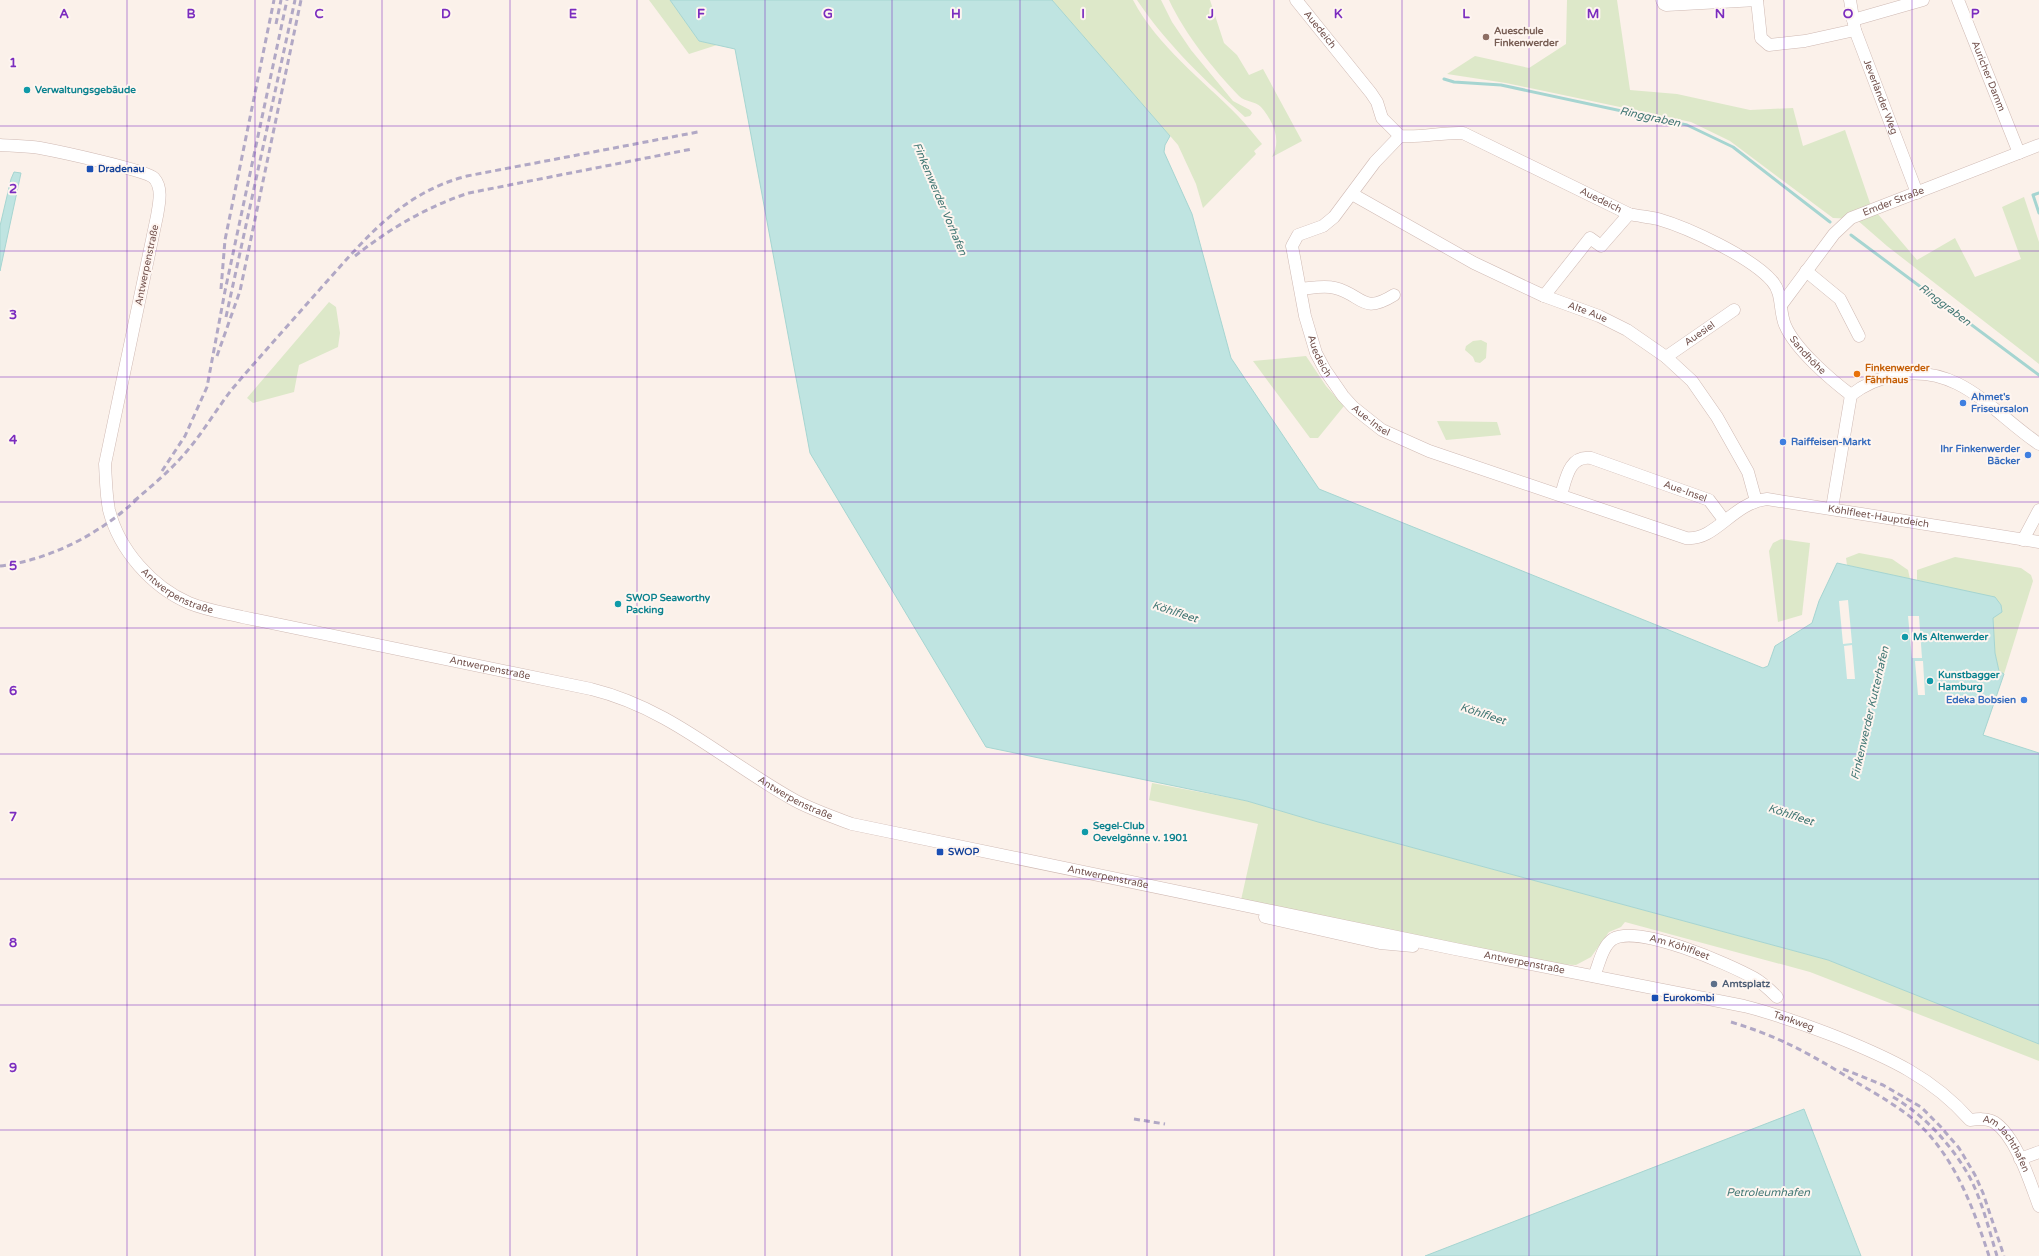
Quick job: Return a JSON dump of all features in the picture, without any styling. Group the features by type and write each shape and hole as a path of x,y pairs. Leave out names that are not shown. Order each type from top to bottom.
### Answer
{"street":[{"name":"Auedeich","path":"1296,0 1371,93 1377,102 1382,118 1400,136 1418,138 1449,132 1463,133 1628,214 1659,220 1687,230 1732,252 1759,269 1773,282 1782,304"},
{"path":"1663,2 1757,0 1761,38 1769,44 1780,45 1854,25 1923,0"},
{"name":"Jeverländer Weg","path":"1850,0 1854,25 1917,193"},
{"name":"Auricher Damm","path":"1958,0 2019,153"},
{"name":"Auedeich","path":"1343,396 1325,370 1316,353 1305,316 1301,289 1292,256 1294,240 1301,233 1329,222 1352,194 1375,162 1400,136"},
{"name":"Antwerpenstraße","path":"0,145 40,148 132,168 149,174 157,181 160,201 105,464 106,489 109,510 121,539 138,564 148,575 170,592 189,603 210,609 591,689 626,699 671,721 797,801 852,824 1455,949 1594,976"},
{"name":"Emder Straße","path":"1782,304 1834,234 1851,218 2039,146"},
{"name":"Alte Aue","path":"1352,194 1474,263 1544,296 1599,316 1627,330 1666,357 1692,382 1717,417 1748,472 1756,501"},
{"path":"1544,296 1590,238 1601,246 1628,214"},
{"path":"1806,271 1840,299 1859,336"},
{"path":"1301,289 1321,287 1335,288 1368,304 1383,302 1394,295"},
{"name":"Sandhöhe","path":"1782,304 1785,325 1793,338 1834,382 1850,395"},
{"name":"Auesiel","path":"1666,357 1734,310"},
{"path":"1832,508 1850,395 1863,385 1881,378 1914,372 1934,374 1953,381 1984,400 2039,444"},
{"name":"Aue-Insel","path":"1343,396 1353,407 1382,430 1429,451 1686,538 1713,531 1724,520 1709,500 1590,458 1582,458 1572,464 1561,495"},
{"name":"Köhlfleet-Hauptdeich","path":"1724,520 1740,508 1767,498 2039,542"},
{"path":"2023,540 2039,510"},
{"name":"Am Köhlfleet","path":"1594,976 1607,945 1620,936 1633,934 1699,953 1730,966 1764,985 1777,997"},
{"name":"Tankweg","path":"1594,976 1757,1009 1814,1028 1903,1066 1945,1095 1970,1120"},
{"name":"Am Jachthafen","path":"1970,1120 1986,1119 2001,1128 2020,1159 2039,1206"},
{"path":"2020,1159 2039,1152"}],"green space":[{"path":"649,0 670,0 699,41 717,45 689,54"},
{"path":"1052,0 1133,0 1143,17 1168,48 1238,116 1262,144 1254,151 1256,154 1203,208 1196,184 1178,145"},
{"path":"1137,0 1161,0 1172,22 1191,50 1233,101 1250,110 1252,113 1250,116 1245,117 1188,62 1161,32"},
{"path":"1169,0 1210,0 1224,43 1237,55 1249,75 1263,69 1302,141 1272,157 1275,151 1276,137 1269,118 1259,105 1239,96 1219,74 1191,38"},
{"path":"1567,0 1617,0 1630,90 1677,94 1750,110 1793,108 1803,146 1845,130 1871,206 1917,260 1955,238 1975,277 2021,259 2002,207 2024,197 2039,242 2039,364 1887,246 1856,219 1833,218 1730,141 1691,122 1506,83 1447,74 1475,56 1529,68 1566,44"},
{"path":"329,302 336,307 340,333 338,347 299,365 294,392 253,403 247,398"},
{"path":"1481,340 1487,343 1486,358 1480,363 1475,362 1473,357 1465,350 1466,346 1473,341"},
{"path":"1306,356 1326,386 1344,406 1318,438 1310,438 1253,361"},
{"path":"1437,421 1497,422 1501,435 1446,440"},
{"path":"1781,539 1810,543 1802,615 1778,622 1769,551 1773,543"},
{"path":"1859,553 1892,559 1908,570 1910,579 1847,565 1846,558"},
{"path":"1955,557 2021,568 2031,575 2033,581 2004,674 1999,671 1995,653 1993,618 2001,605 1995,598 1917,580 1917,570"},
{"path":"1152,783 1247,801 1318,822 1828,960 2039,1044 2039,1061 1810,972 1625,922 1621,927 1609,932 1591,957 1576,965 1551,964 1241,900 1258,824 1149,800"}],"water":[{"path":"670,0 1052,0 1170,136 1165,145 1164,152 1192,214 1231,358 1319,489 1763,668 1768,666 1775,646 1812,623 1819,601 1837,563 1995,597 2001,605 2002,612 1993,618 1995,653 1999,671 2004,674 1983,735 2039,753 2039,1044 1828,960 1318,822 1247,801 986,747 810,453 735,49 699,41"},
{"path":"14,172 21,173 0,271 0,226"},
{"name":"Petroleumhafen","path":"1804,1109 1861,1256 1425,1256"}],"pier":[{"path":"1848,600 1852,643 1843,644 1839,601"},
{"path":"1908,616 1919,616 1922,658 1912,658"},
{"path":"1852,645 1855,679 1847,679 1844,646"},
{"path":"1915,661 1923,661 1925,695 1918,695"}],"waterway":[{"name":"Ringgraben","path":"1444,79 1454,82 1501,85 1687,125 1733,147 1830,222"},
{"path":"2039,193 2033,195 2039,213"},
{"name":"Ringgraben","path":"1851,235 2039,375"}],"railway":[{"path":"221,289 225,240 274,0"},
{"path":"276,24 281,0"},
{"path":"162,471 185,436 207,387 225,291 287,0"},
{"path":"226,317 295,0"},
{"path":"217,356 240,291 301,0"},
{"path":"134,501 181,458 199,436 233,388 353,252 386,220 403,206 444,184 467,176 698,132"},
{"path":"355,256 409,219 454,198 469,193 692,149"},
{"path":"0,566 38,558 74,543 108,523 138,498"},
{"path":"1731,1022 1761,1032 1801,1050 1896,1106 1913,1119 1940,1148 1951,1165 1969,1200 1989,1256"},
{"path":"1843,1069 1883,1085 1921,1107 1959,1148 1975,1175 1983,1193 2004,1256"},
{"path":"1893,1097 1926,1121 1936,1131 1962,1164 1978,1195 1997,1256"},
{"path":"1134,1119 1165,1124"}],"place":[{"name":"Aueschule Finkenwerder","path":"1486,37"},
{"name":"Verwaltungsgebäude","path":"27,90"},
{"name":"Dradenau","path":"90,169"},
{"name":"Finkenwerder Fährhaus","path":"1857,374"},
{"name":"Ahmet's Friseursalon","path":"1963,403"},
{"name":"Raiffeisen-Markt","path":"1783,442"},
{"name":"Ihr Finkenwerder Bäcker","path":"2028,455"},
{"name":"SWOP Seaworthy Packing","path":"618,604"},
{"name":"Ms Altenwerder","path":"1905,637"},
{"name":"Kunstbagger Hamburg","path":"1930,681"},
{"name":"Edeka Bobsien","path":"2024,700"},
{"name":"Segel-Club Oevelgönne v. 1901","path":"1085,832"},
{"name":"SWOP","path":"940,852"},
{"name":"Amtsplatz","path":"1714,984"},
{"name":"Eurokombi","path":"1655,998"}],"water label":[{"name":"Finkenwerder Vorhafen","path":"940,199"},
{"name":"Köhlfleet","path":"1175,612"},
{"name":"Finkenwerder Kutterhafen","path":"1870,713"},
{"name":"Köhlfleet","path":"1483,714"},
{"name":"Köhlfleet","path":"1791,815"}]}
